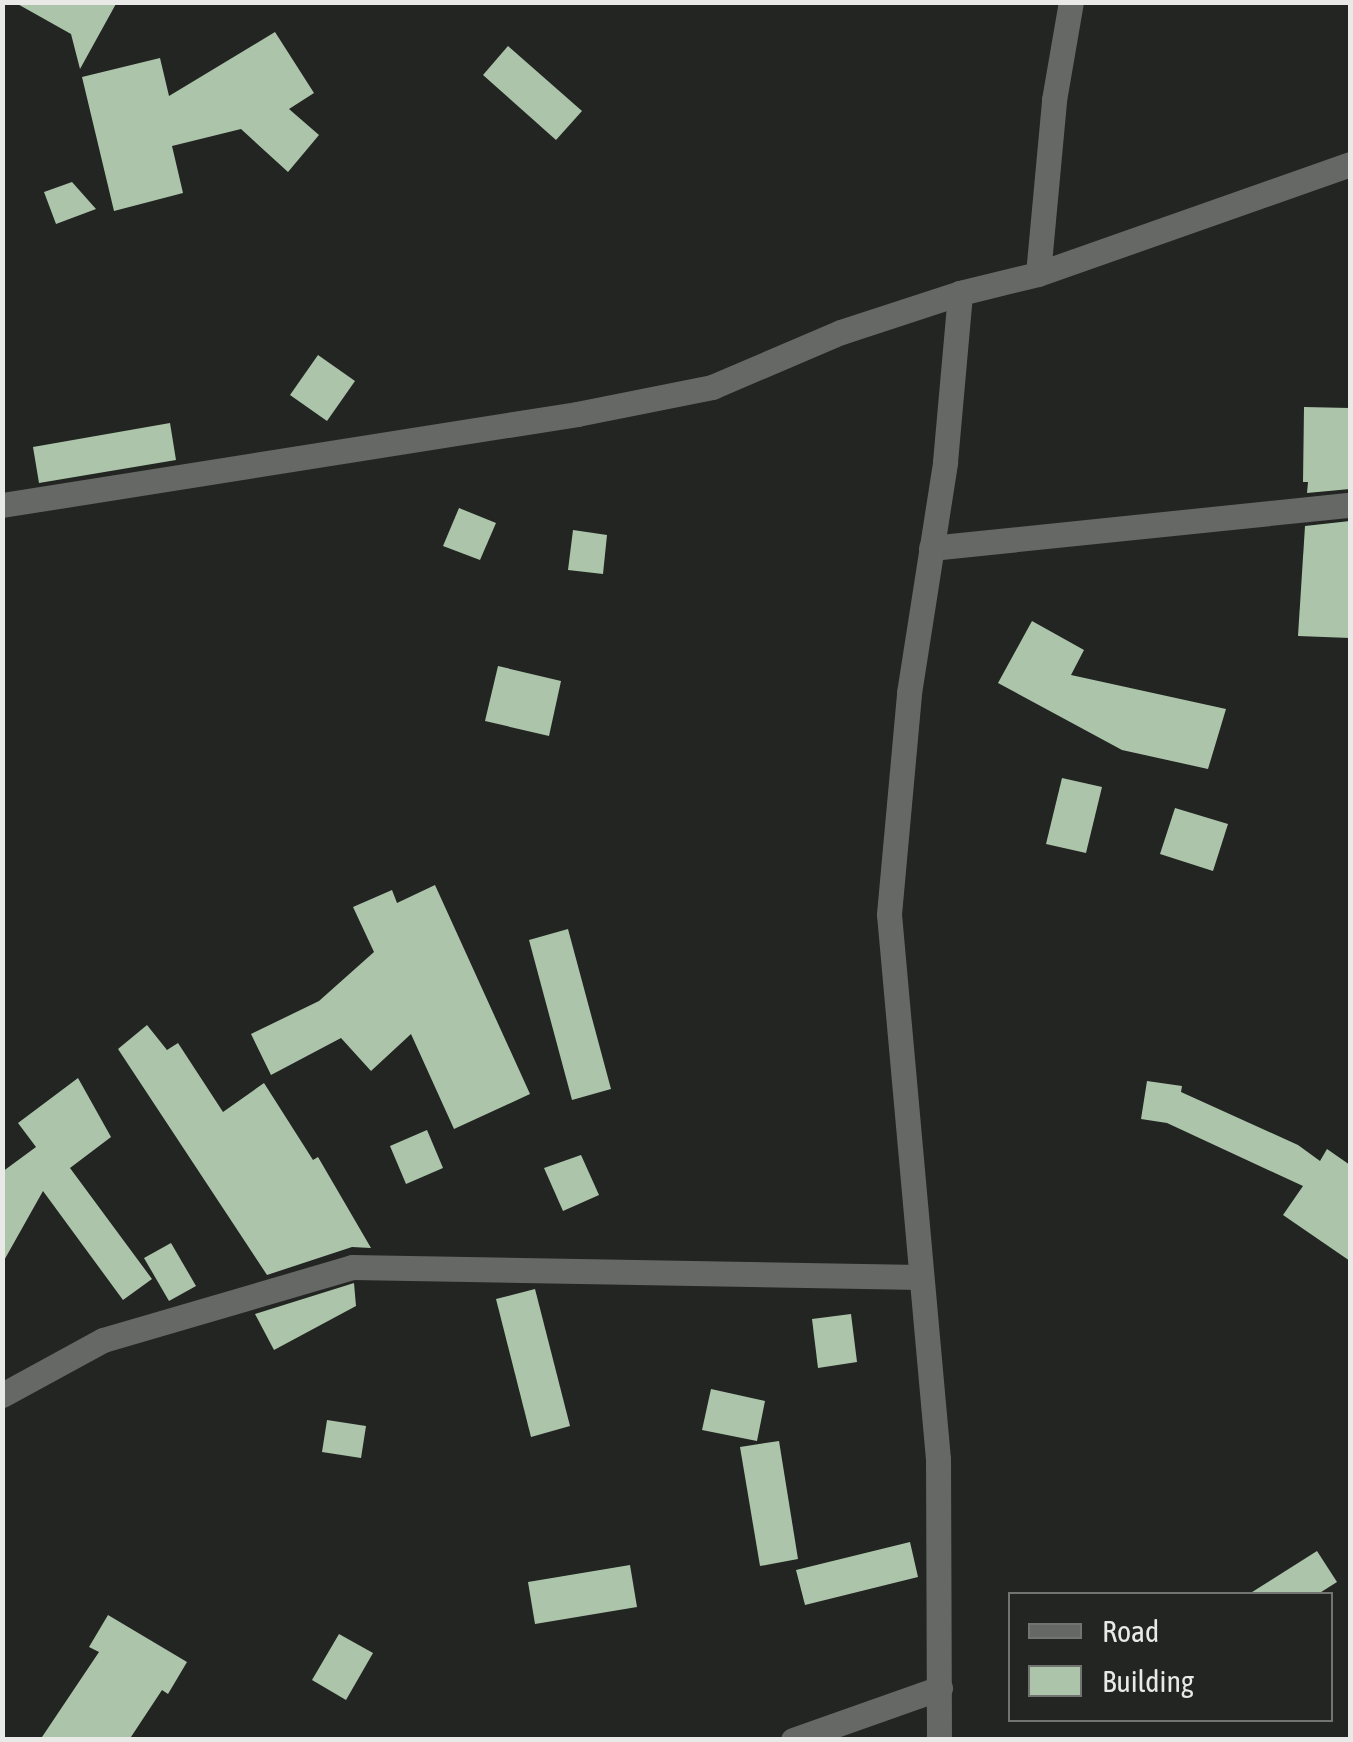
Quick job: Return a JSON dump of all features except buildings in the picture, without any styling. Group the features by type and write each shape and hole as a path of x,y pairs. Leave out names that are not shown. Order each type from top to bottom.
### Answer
{"street":[{"path":"1038,274 1054,100 1070,2"},
{"path":"2,505 577,414 712,387 841,332 1038,274 1350,164"},
{"path":"939,1740 938,1459 890,914 909,693 945,462 960,294"},
{"path":"931,548 1350,506"},
{"path":"2,1395 103,1340 352,1267 920,1277"},
{"path":"793,1740 940,1688"}]}
